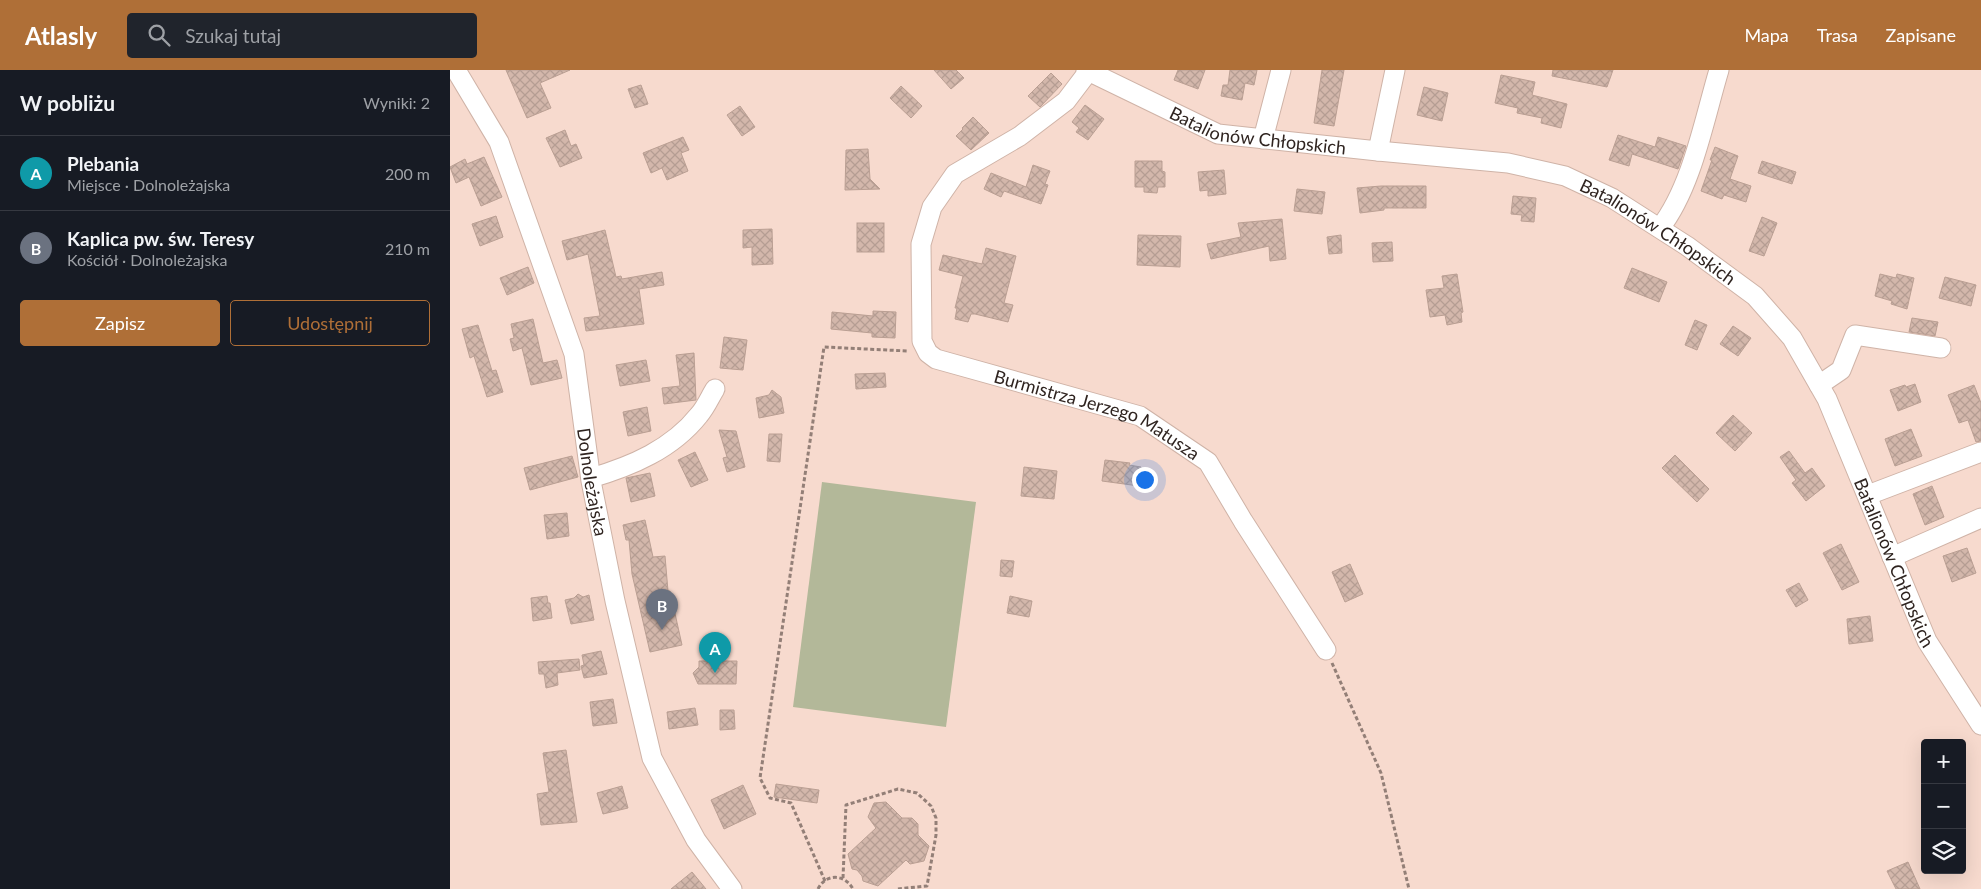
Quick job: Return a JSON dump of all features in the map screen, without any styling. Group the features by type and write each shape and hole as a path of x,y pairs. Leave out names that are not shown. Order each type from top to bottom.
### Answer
{"street":[{"name":"Dolnoleżajska","path":"456,70 499,142 574,354 591,478 615,601 652,758 696,840 732,889"},
{"path":"1264,139 1281,70"},
{"path":"1378,151 1395,70"},
{"path":"1660,228 1669,216 1687,178 1719,70"},
{"path":"928,353 922,341 921,244 932,207 955,174 1020,136 1066,101 1087,71"},
{"name":"Batalionów Chłopskich","path":"1087,71 1218,134 1508,163 1565,176 1612,198 1660,228 1755,296 1792,338 1827,399 1927,641 1981,725"},
{"path":"1819,385 1841,370 1855,335 1941,348"},
{"name":"Burmistrza Jerzego Matusza","path":"928,353 936,359 1140,416 1208,462 1243,521 1326,650"},
{"path":"591,478 619,470 646,458 682,434 700,414 715,389"},
{"path":"1868,495 1981,452"},
{"path":"1892,557 1981,518"}],"path":[{"path":"825,881 790,803 770,798 760,778 824,347 928,353"},
{"path":"1326,650 1381,773 1409,889"},
{"path":"843,878 846,805 898,789 917,793 931,806 936,818 936,826 927,886 897,889"},
{"path":"818,889 830,878 843,878 853,889"}],"green space":[{"path":"822,482 976,502 946,727 793,707"}],"building":[{"path":"506,70 570,70 540,83 551,108 527,118"},
{"path":"934,70 956,70 964,78 951,89"},
{"path":"1178,70 1205,70 1198,89 1174,80"},
{"path":"1230,70 1257,70 1254,85 1245,83 1242,100 1221,96 1223,85 1228,85"},
{"path":"1322,70 1344,70 1334,126 1314,123"},
{"path":"1553,70 1613,70 1607,87 1552,76"},
{"path":"1051,73 1062,84 1040,107 1028,96"},
{"path":"1501,75 1535,82 1532,95 1567,104 1561,128 1541,123 1542,118 1517,113 1518,108 1495,103"},
{"path":"641,85 648,104 635,108 628,89"},
{"path":"901,86 922,106 911,118 890,98"},
{"path":"1424,87 1448,93 1442,121 1417,115"},
{"path":"1085,105 1104,119 1088,140 1076,132 1079,128 1072,122"},
{"path":"740,106 755,127 742,136 727,115"},
{"path":"973,117 989,133 971,150 956,136"},
{"path":"565,130 571,146 576,144 582,158 560,167 546,138"},
{"path":"1618,135 1655,147 1658,137 1686,146 1678,169 1632,154 1629,166 1609,160"},
{"path":"683,137 689,150 681,153 688,171 667,180 662,168 651,173 643,153"},
{"path":"1715,147 1738,156 1730,179 1751,186 1746,202 1724,195 1722,199 1701,191"},
{"path":"868,149 870,179 880,189 845,190 846,150"},
{"path":"484,157 502,197 481,206 469,177 456,183 450,167 465,159 467,164"},
{"path":"1135,161 1162,161 1162,171 1165,172 1165,187 1158,187 1157,193 1144,192 1144,187 1135,187"},
{"path":"1762,161 1796,172 1792,184 1758,173"},
{"path":"1033,165 1050,171 1045,184 1048,185 1041,204 1004,191 1001,197 984,189 991,173 1026,187"},
{"path":"1224,170 1226,194 1208,196 1208,190 1200,191 1198,172"},
{"path":"1426,186 1426,208 1384,208 1384,210 1360,213 1357,188"},
{"path":"1297,189 1325,192 1322,214 1294,211"},
{"path":"1513,196 1536,198 1534,222 1521,221 1522,215 1511,214"},
{"path":"496,216 503,237 480,246 472,224"},
{"path":"1762,217 1777,223 1764,256 1749,251"},
{"path":"1282,219 1286,259 1270,261 1269,246 1211,259 1207,244 1241,237 1238,223"},
{"path":"857,223 884,223 884,252 857,252"},
{"path":"772,229 773,264 752,265 752,247 743,248 743,230"},
{"path":"605,230 616,277 621,276 622,279 662,272 664,285 639,289 644,324 586,331 584,318 600,316 588,254 567,260 562,241"},
{"path":"1138,235 1181,236 1180,267 1137,265"},
{"path":"1341,235 1342,253 1329,254 1327,237"},
{"path":"1392,242 1393,261 1373,262 1372,243"},
{"path":"986,248 1016,256 1004,303 1013,305 1008,322 975,314 971,314 968,322 955,319 957,308 955,308 963,276 939,270 943,255 982,264"},
{"path":"528,267 534,283 507,295 500,278"},
{"path":"1632,268 1667,282 1659,302 1624,288"},
{"path":"1457,274 1463,312 1461,313 1462,322 1447,325 1445,315 1430,317 1426,290 1444,288 1442,276"},
{"path":"1880,274 1896,278 1897,274 1914,278 1907,309 1891,304 1892,301 1875,296"},
{"path":"1945,277 1976,285 1971,306 1939,298"},
{"path":"873,311 896,312 895,338 872,337 872,333 831,329 832,312 873,316"},
{"path":"1912,318 1938,322 1935,336 1909,332"},
{"path":"533,319 543,363 557,360 562,378 531,385 522,348 513,351 510,339 514,338 511,324"},
{"path":"1695,320 1707,325 1697,350 1685,345"},
{"path":"478,325 492,371 496,370 503,392 487,397 474,356 470,358 462,329"},
{"path":"1733,326 1751,338 1738,356 1720,344"},
{"path":"724,337 747,340 743,370 720,368"},
{"path":"694,353 696,400 664,404 662,388 680,386 676,355"},
{"path":"646,360 650,381 620,386 616,365"},
{"path":"885,373 886,387 856,389 855,374"},
{"path":"1915,384 1921,402 1898,411 1890,390"},
{"path":"1974,385 1981,403 1981,441 1976,442 1968,420 1959,423 1948,395"},
{"path":"772,390 781,397 784,413 759,418 756,398 769,395"},
{"path":"647,407 651,431 628,436 623,412"},
{"path":"1733,415 1752,433 1735,451 1716,433"},
{"path":"1911,429 1922,456 1895,466 1885,439"},
{"path":"719,430 736,431 745,467 727,472 723,458 727,457"},
{"path":"769,434 782,434 780,462 767,461"},
{"path":"1789,451 1805,473 1812,468 1825,486 1806,501 1792,483 1796,480 1780,457"},
{"path":"695,452 708,480 691,487 678,460"},
{"path":"1675,455 1709,489 1697,502 1662,468"},
{"path":"572,456 578,477 530,490 524,468"},
{"path":"1105,460 1130,463 1129,465 1141,467 1139,486 1102,481"},
{"path":"1024,467 1057,471 1054,499 1021,496"},
{"path":"650,473 655,496 631,502 626,478"},
{"path":"1932,486 1944,517 1925,525 1913,494"},
{"path":"567,513 569,536 547,539 544,515"},
{"path":"645,520 653,557 665,556 668,591 670,591 682,645 650,652 632,574 629,540 626,540 623,525"},
{"path":"1841,544 1859,582 1842,590 1823,553"},
{"path":"1967,548 1976,573 1952,582 1943,556"},
{"path":"1001,560 1014,561 1012,577 1000,576"},
{"path":"1350,564 1363,594 1345,602 1332,572"},
{"path":"1799,583 1808,600 1796,607 1786,590"},
{"path":"578,594 583,597 589,595 594,620 571,624 565,600 574,598"},
{"path":"547,596 552,618 533,621 531,598"},
{"path":"1010,596 1032,601 1029,617 1007,613"},
{"path":"1870,616 1873,641 1849,644 1847,619"},
{"path":"601,651 607,674 584,678 581,666 584,665 582,655"},
{"path":"579,659 580,670 557,673 558,685 546,688 544,674 539,674 538,662"},
{"path":"699,661 737,661 736,684 698,684 693,673 699,667"},
{"path":"613,699 617,723 593,726 590,702"},
{"path":"695,708 698,725 669,729 667,712"},
{"path":"720,710 734,710 735,729 720,730"},
{"path":"566,750 577,822 541,825 537,794 549,792 543,753"},
{"path":"776,784 819,790 817,803 774,797"},
{"path":"743,785 756,814 724,829 711,800"},
{"path":"622,786 628,808 603,814 597,793"},
{"path":"886,802 902,818 912,818 918,824 918,835 929,846 924,861 910,864 906,860 878,886 863,881 862,876 857,870 852,869 848,854 876,828 868,817 874,803"},
{"path":"1908,862 1920,889 1896,889 1887,871"},
{"path":"692,872 706,889 671,889"}],"place":[{"name":"Kaplica pw. św. Teresy","path":"662,630"},
{"name":"Plebania","path":"715,673"}]}
